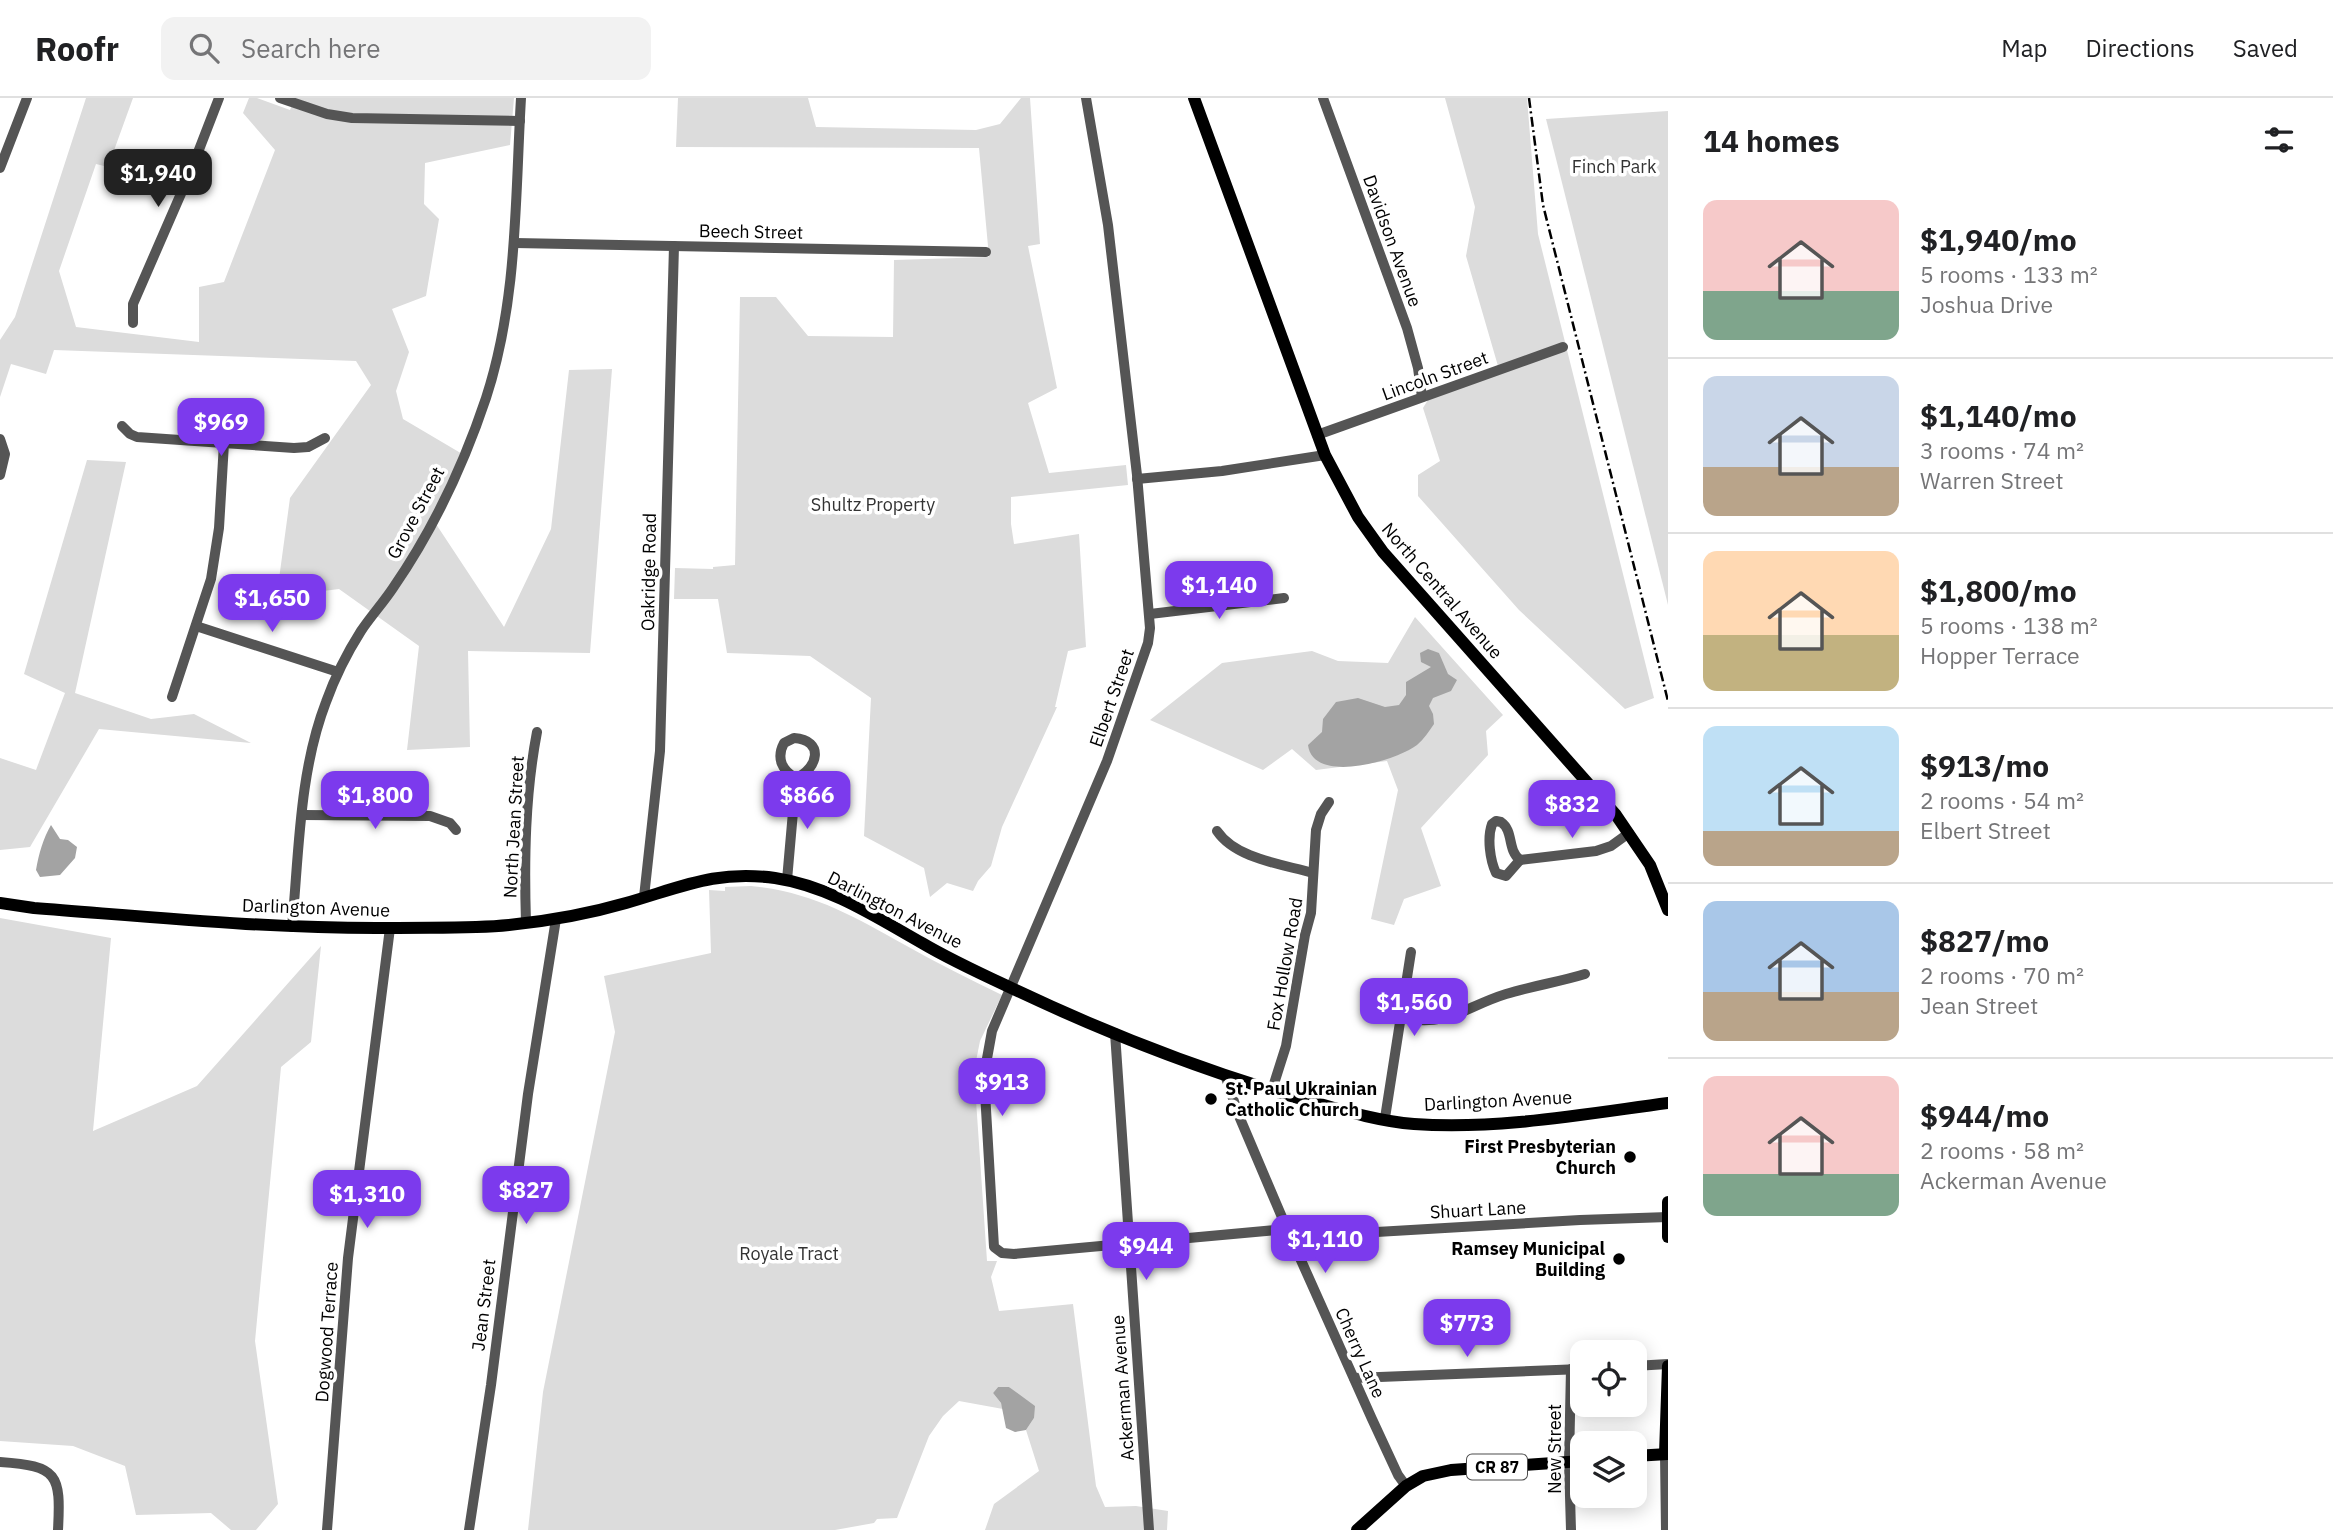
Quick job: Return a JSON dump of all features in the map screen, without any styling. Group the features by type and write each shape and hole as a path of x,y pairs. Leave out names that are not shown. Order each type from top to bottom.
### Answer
{"main road":[{"name":"North Central Avenue","path":"1194,98 1317,435 1358,517 1383,552 1616,815 1650,865 1668,910"},
{"name":"Darlington Avenue","path":"0,902 34,908 292,927 469,928 526,923 591,912 644,898 682,884 728,876 787,880 830,894 863,909 961,964 1115,1033 1225,1075 1345,1111 1412,1124 1486,1123 1668,1103"},
{"path":"1668,1202 1668,1237"},
{"path":"1647,1456 1666,1454 1668,1365"},
{"name":"CR 87","path":"1357,1530 1409,1483 1435,1472 1570,1461"}],"street":[{"path":"0,168 27,98"},
{"path":"133,323 133,304 190,173 219,98"},
{"path":"280,98 327,114 352,118 520,121"},
{"name":"Grove Street","path":"292,927 311,752 326,702 361,631 393,589 421,542 457,470 495,367 508,306 515,243 521,98"},
{"name":"Elbert Street","path":"994,1247 984,1075 992,1031 1107,761 1149,643 1150,614 1137,478 1108,225 1086,98"},
{"name":"Davidson Avenue","path":"1323,98 1407,328 1418,368 1422,397"},
{"name":"Beech Street","path":"515,243 986,252"},
{"name":"Oakridge Road","path":"644,898 660,751 674,246"},
{"name":"Lincoln Street","path":"1317,435 1563,347"},
{"path":"122,426 137,437 298,448 325,438"},
{"path":"0,439 5,454 0,475"},
{"path":"172,697 206,595 216,554 224,443"},
{"path":"1137,478 1222,471 1325,455"},
{"path":"1150,614 1284,598"},
{"path":"196,626 338,673"},
{"name":"North Jean Street","path":"526,923 524,856 532,758 537,732"},
{"path":"787,880 796,778"},
{"name":"Fox Hollow Road","path":"1272,1090 1286,1046 1311,913 1316,830 1321,814 1329,803"},
{"path":"303,815 430,816 450,823 456,830"},
{"path":"1520,860 1512,853 1506,824 1501,821 1492,824 1489,834 1492,865 1496,873 1506,876 1520,860 1596,851 1611,846 1629,833"},
{"path":"1217,831 1224,841 1236,849 1313,873"},
{"name":"Jean Street","path":"469,1530 491,1385 528,1094 556,919"},
{"name":"Dogwood Terrace","path":"327,1530 348,1258 390,928"},
{"path":"1385,1118 1411,952"},
{"path":"1402,1018 1430,1021 1446,1019 1506,994 1585,974"},
{"name":"Ackerman Avenue","path":"1115,1033 1149,1530"},
{"name":"Cherry Lane","path":"1225,1075 1239,1116 1354,1378 1398,1475 1409,1483"},
{"name":"Shuart Lane","path":"994,1247 1002,1253 1014,1254 1289,1233 1668,1217"},
{"path":"1647,1366 1668,1365"},
{"path":"1354,1378 1570,1369"},
{"path":"1666,1454 1666,1530"},
{"path":"0,1462 31,1464 47,1471 53,1478 60,1495 58,1530"},
{"name":"New Street","path":"1571,1530 1572,1508"}],"green space":[{"path":"86,98 133,98 108,167 96,164 59,271 76,327 199,342 199,287 224,282 275,150 243,113 249,98 257,98 290,110 295,98 514,98 510,145 425,163 424,204 439,219 426,296 392,309 409,352 396,391 403,419 464,455 434,521 504,627 551,529 569,370 612,369 590,653 468,651 470,747 407,750 419,646 339,589 292,595 279,579 290,498 371,385 356,361 54,350 46,374 11,364 0,397 0,340 15,317"},
{"name":"Shultz Property","path":"678,98 808,98 816,127 976,130 1000,124 1021,98 1030,98 1040,244 1028,246 1057,388 1028,403 1049,473 1126,465 1128,485 1011,497 1014,544 1079,534 1086,647 1068,651 1057,707 1002,827 991,866 973,891 947,883 930,897 924,868 864,836 871,698 810,656 727,653 718,599 674,599 675,568 713,569 735,565 740,297 776,297 808,336 893,337 894,260 989,257 979,148 676,147"},
{"path":"1445,98 1527,98 1538,234 1654,698 1625,709 1519,610 1418,496 1418,475 1440,461 1423,408 1434,390 1498,366 1466,256 1475,207"},
{"name":"Finch Park","path":"1668,111 1668,605 1546,119"},
{"path":"87,460 126,462 75,693 151,719 194,714 251,743 99,729 30,847 0,850 0,758 36,770 65,693 24,674"},
{"path":"1415,617 1503,715 1486,731 1488,755 1421,828 1441,886 1404,899 1394,925 1371,919 1398,790 1387,761 1316,770 1292,749 1263,770 1150,720 1222,663 1312,651 1338,661 1388,663"},
{"name":"Royale Tract","path":"751,886 793,894 831,907 1002,995 980,1041 974,1071 987,1261 997,1261 991,1277 999,1311 1073,1304 1096,1486 1105,1507 1136,1506 1168,1511 1167,1530 985,1530 994,1504 1039,1471 1026,1430 1034,1418 1009,1387 998,1387 993,1393 1003,1409 959,1401 943,1416 929,1436 897,1518 877,1519 874,1523 835,1530 528,1530 543,1392 615,1032 604,976 711,953 709,890 725,891 725,887"},
{"path":"0,918 111,938 93,1131 197,1086 321,946 311,1042 281,1067 255,1341 278,1504 256,1530 231,1530 211,1513 136,1515 125,1466 73,1446 0,1441"}],"shaded area":[{"path":"1428,649 1439,653 1448,674 1457,680 1451,691 1433,698 1429,706 1434,724 1420,743 1392,757 1357,766 1324,764 1313,757 1308,745 1322,732 1323,719 1336,702 1358,698 1385,707 1399,705 1406,695 1406,682 1431,667 1421,662 1420,653"},
{"path":"51,825 60,839 68,840 77,847 75,858 60,875 40,877 36,870 37,864"},
{"path":"998,1387 1009,1387 1035,1406 1034,1418 1026,1430 1015,1432 1006,1428 1001,1403 993,1393"}],"railway":[{"path":"1529,98 1543,205 1668,701"}],"place":[{"name":"St. Paul Ukrainian Catholic Church","path":"1211,1099"},
{"name":"First Presbyterian Church","path":"1630,1157"},
{"name":"Ramsey Municipal Building","path":"1619,1259"}]}
